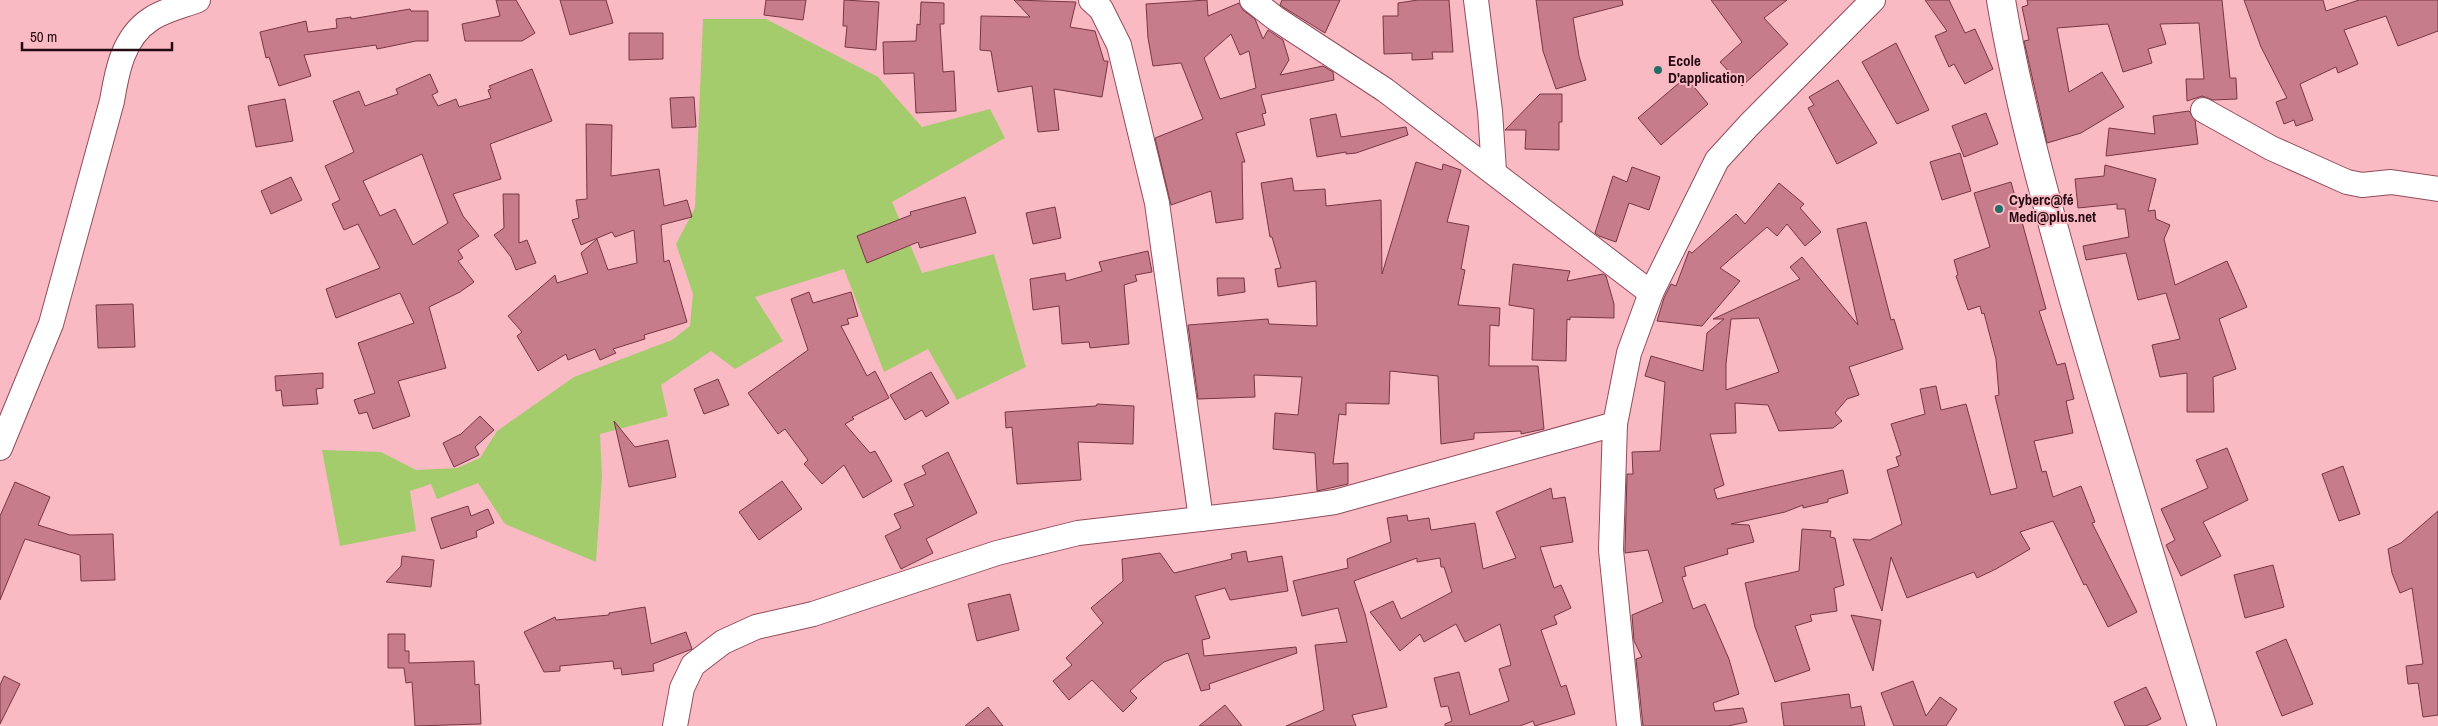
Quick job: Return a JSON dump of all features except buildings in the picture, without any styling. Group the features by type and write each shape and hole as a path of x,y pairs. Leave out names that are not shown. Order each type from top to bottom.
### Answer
{"street":[{"path":"0,448 51,324 112,101 118,67 128,42 150,19 198,0"},
{"path":"1091,0 1101,10 1119,45 1157,204 1200,519"},
{"path":"1252,0 1275,18 1385,90 1494,171 1567,231 1651,293"},
{"path":"1476,0 1490,111 1494,171"},
{"path":"1629,726 1611,550 1614,424 1629,353 1651,293 1717,160 1874,0"},
{"path":"2001,0 2010,53 2036,164 2107,419 2156,572 2202,726"},
{"path":"2203,110 2271,148 2347,182 2362,185 2391,182 2438,189"},
{"path":"675,726 682,688 693,665 723,642 756,627 813,614 997,553 1078,533 1335,502 1614,424"}],"green space":[{"path":"703,19 766,19 878,77 922,127 990,109 1005,138 892,202 922,273 994,254 1026,367 957,400 928,349 884,372 844,269 755,297 783,341 735,369 711,351 661,385 668,416 600,434 602,476 596,562 505,524 478,483 437,499 431,484 410,491 416,531 340,546 322,450 381,452 416,470 457,468 480,458 497,431 574,377 672,340 690,326 693,294 676,244 695,208"}],"place":[{"name":"Ecole D'application","path":"1658,70"},
{"name":"Cyberc@fé Medi@plus.net","path":"1999,209"}]}
